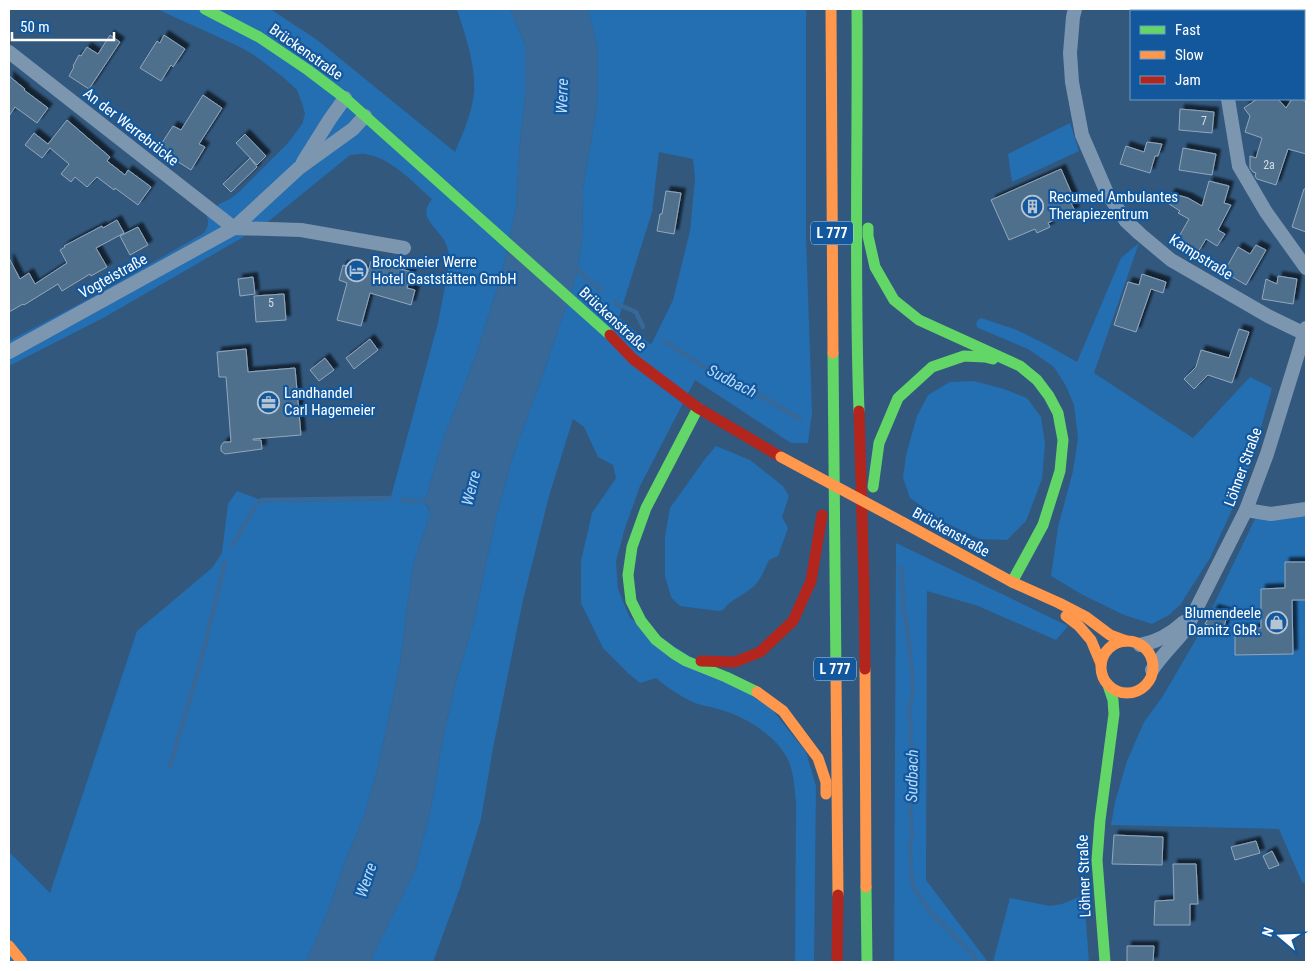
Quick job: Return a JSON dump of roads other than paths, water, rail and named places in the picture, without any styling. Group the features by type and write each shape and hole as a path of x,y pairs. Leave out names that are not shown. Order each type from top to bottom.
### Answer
{"main road":[{"name":"Brückenstraße","path":"205,9 258,37 308,70 345,98 609,334 633,358 698,408 781,457 1012,582 1086,617 1110,635 1126,641"},
{"name":"L 777","path":"830,9 838,890 837,962"},
{"name":"L 777","path":"857,9 856,328 864,618 867,962"},
{"name":"L 777","path":"858,123 866,140 868,236 875,267 894,300 918,320 1020,366 1036,380 1049,396 1058,413 1063,440 1060,471 1043,525 1012,582"},
{"path":"864,618 873,590 872,489 879,443 898,398 932,367 964,356 985,357 1020,366"},
{"name":"L 777","path":"698,408 646,508 632,547 628,575 631,601 641,622 656,640 686,660 756,692 783,711 818,758 826,782 827,853 838,890"},
{"path":"686,660 735,662 760,652 793,622 811,581 833,448"},
{"name":"Brückenstraße","path":"1040,595 1079,626 1091,640 1101,664"},
{"path":"1119,642 1134,642 1140,645 1146,649 1152,663 1152,670 1147,684 1134,691 1121,692 1108,685 1104,679 1101,664 1107,651 1119,642"},
{"name":"Löhner Straße","path":"1105,962 1097,860 1100,820 1114,714 1113,700 1108,685"},
{"path":"1131,701 1141,688"},
{"name":"Löhner Straße","path":"1105,790 1125,715"},
{"path":"9,946 20,959"}],"street":[{"name":"Kampstraße","path":"1075,9 1072,17 1070,53 1072,82 1082,135 1107,193 1126,221 1170,260 1268,316 1305,331"},
{"name":"An der Werrebrücke","path":"9,52 234,228"},
{"name":"Vogteistraße","path":"299,168 345,98"},
{"path":"1228,100 1239,166 1266,212 1306,268"},
{"name":"Vogteistraße","path":"9,352 234,228 299,168 353,129 365,116"},
{"path":"234,228 301,230 404,248"},
{"name":"Löhner Straße","path":"1152,670 1160,658 1174,645 1186,629 1246,510 1268,454 1305,331"},
{"path":"1246,510 1271,514 1306,509"},
{"name":"Löhner Straße","path":"1140,645 1162,639 1178,628 1195,611"}],"water":[{"name":"Werre","path":"510,9 588,9 598,49 597,106 583,189 582,242 576,278 513,456 496,517 473,625 456,681 442,743 431,808 415,871 371,962 306,962 365,813 379,763 400,664 414,561 430,515 430,510 423,501 426,497 444,437 476,355 502,273 516,208 525,95 525,44"}],"waterway":[{"name":"Sudbach","path":"575,263 582,275 602,290"},
{"name":"Sudbach","path":"615,303 636,312 643,327"},
{"name":"Sudbach","path":"665,341 702,366 736,381 800,419"},
{"path":"233,545 255,506 262,500 389,498"},
{"path":"403,500 415,501"},
{"path":"170,766 201,661 225,562"},
{"name":"Sudbach","path":"901,567 904,613 913,684 912,699 908,712 911,723 910,740 913,748 909,754 912,835 910,844 911,873 914,888 931,913 974,956 976,962"}],"place":[{"name":"Recumed Ambulantes Therapiezentrum","path":"1033,206"},
{"name":"Brockmeier Werre Hotel Gaststätten GmbH","path":"356,271"},
{"name":"Landhandel Carl Hagemeier","path":"268,402"},
{"name":"Blumendeele Damitz GbR.","path":"1277,622"}]}
